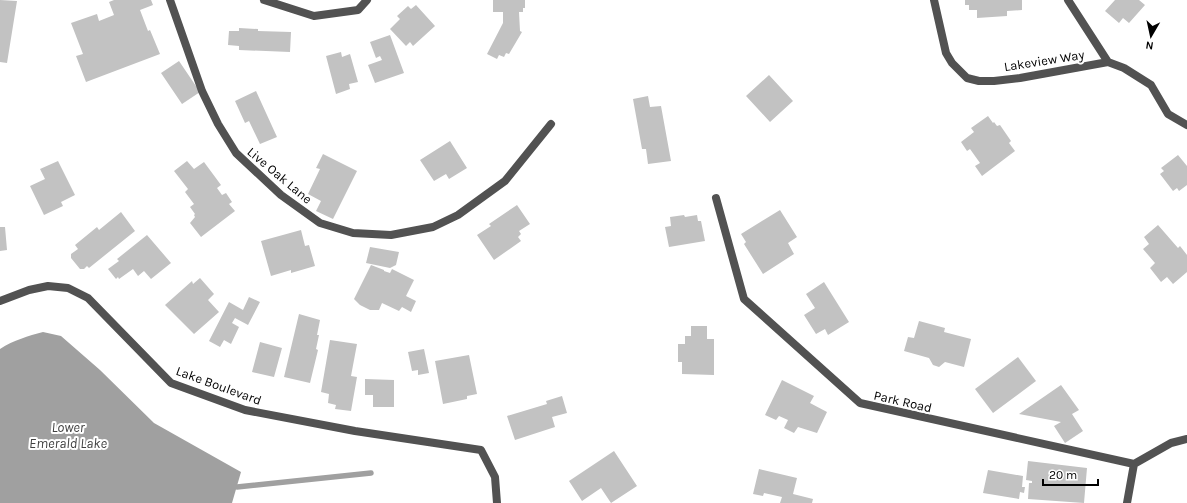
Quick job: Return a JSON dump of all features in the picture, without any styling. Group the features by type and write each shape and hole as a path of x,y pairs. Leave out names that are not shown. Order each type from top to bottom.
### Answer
{"street":[{"name":"Live Oak Lane","path":"170,0 202,91 218,124 236,153 281,195 320,223 353,233 391,235 433,227 458,215 504,181 550,124"},
{"path":"264,0 314,16 358,10 367,0"},
{"name":"Lakeview Way","path":"934,0 946,53 952,63 967,78 978,82 1000,80 1108,62"},
{"path":"1068,0 1108,62 1124,68 1152,85 1168,114 1187,125"},
{"name":"Park Road","path":"716,198 744,299 860,403 1134,464"},
{"name":"Lake Boulevard","path":"0,301 29,290 48,286 68,288 88,298 171,383 245,410 355,431 480,450 495,477 497,503"},
{"path":"1127,503 1134,464 1171,443 1187,439"}],"water":[{"name":"Lower Emerald Lake","path":"43,332 61,336 100,370 154,423 241,472 232,503 0,503 0,349 26,337"}],"building":[{"path":"0,0 17,1 7,63 0,62"},
{"path":"114,0 151,0 153,5 140,10 148,31 150,30 160,54 86,82 76,56 83,54 71,23 97,14 99,21 114,15 109,2"},
{"path":"493,0 525,0 525,8 523,8 523,12 519,12 520,31 522,32 509,54 506,53 504,57 499,55 497,59 487,54 503,23 503,12 493,12"},
{"path":"965,0 1022,0 1022,10 1007,11 1007,16 977,18 977,10 969,10 969,5 965,5"},
{"path":"1115,0 1139,0 1145,5 1129,23 1123,18 1119,23 1105,11"},
{"path":"416,5 435,26 413,46 410,42 406,46 390,29 400,19 397,16 408,6 411,9"},
{"path":"239,28 258,29 258,31 291,32 290,52 239,50 239,46 228,45 229,31 239,31"},
{"path":"390,35 404,73 375,83 368,65 382,60 380,56 376,58 370,42"},
{"path":"341,52 342,57 350,54 358,82 349,84 350,89 336,94 326,56"},
{"path":"179,61 200,92 182,104 161,73"},
{"path":"769,75 793,101 770,122 746,96"},
{"path":"256,91 277,137 260,144 249,121 245,123 235,101"},
{"path":"648,96 650,107 661,106 671,161 648,164 646,149 642,149 633,99"},
{"path":"988,116 997,126 1000,125 1011,141 1009,143 1015,151 982,176 975,166 980,163 970,149 967,151 961,142 974,132 971,128"},
{"path":"450,141 467,168 449,179 446,174 434,181 420,160"},
{"path":"323,154 357,171 333,219 316,211 321,201 308,194 320,169 316,168"},
{"path":"1178,155 1187,166 1187,185 1179,191 1177,188 1173,191 1160,174 1164,171 1161,168"},
{"path":"58,161 75,195 61,202 63,206 44,215 30,186 45,179 40,169"},
{"path":"187,161 194,169 204,162 221,185 217,188 222,195 226,193 232,202 229,204 235,211 201,237 190,223 195,217 195,214 190,207 194,204 185,192 188,189 174,171"},
{"path":"517,205 530,224 519,231 521,234 518,237 521,241 494,260 477,235 491,226 489,224"},
{"path":"780,210 797,237 788,243 794,254 763,274 744,244 746,242 741,234"},
{"path":"121,212 135,231 89,268 87,266 84,269 80,269 71,258 71,254 78,249 75,245 97,227 99,230"},
{"path":"684,215 685,217 697,215 698,221 701,221 705,241 669,247 665,227 671,226 670,217"},
{"path":"1158,225 1178,248 1180,246 1187,255 1187,272 1173,284 1167,277 1161,282 1150,268 1155,263 1143,249 1149,244 1144,237"},
{"path":"0,227 5,227 7,250 0,251"},
{"path":"301,230 305,246 309,245 315,266 291,273 291,270 271,276 261,241"},
{"path":"147,235 171,263 151,279 144,271 138,276 133,269 119,279 118,277 116,279 108,269 119,261 117,259"},
{"path":"370,247 399,252 396,265 390,268 366,263"},
{"path":"371,265 390,273 392,269 414,280 406,296 416,301 411,312 402,307 399,311 382,303 379,310 370,310 360,305 354,299"},
{"path":"200,278 214,294 208,300 219,312 194,334 165,305 192,281 193,284"},
{"path":"824,282 849,322 828,335 825,329 816,334 804,315 815,308 806,294"},
{"path":"249,297 260,302 248,325 235,318 232,323 239,327 231,344 224,340 220,347 209,341 229,302 243,310"},
{"path":"299,314 320,320 316,349 318,350 310,383 284,377"},
{"path":"919,321 945,328 944,332 971,339 964,367 945,362 939,367 933,365 929,358 904,351 908,337 914,338"},
{"path":"691,326 707,326 707,339 714,339 714,375 682,374 682,362 678,362 678,344 685,344 685,336 691,336"},
{"path":"330,340 357,344 351,376 357,377 351,411 335,409 336,405 328,403 329,394 321,392"},
{"path":"260,342 282,348 274,377 252,372"},
{"path":"424,349 429,373 418,375 418,370 412,371 408,352"},
{"path":"469,355 477,394 467,396 467,399 443,404 435,361"},
{"path":"1018,357 1036,381 993,413 975,389"},
{"path":"365,379 394,380 394,407 373,407 373,395 365,395"},
{"path":"782,380 814,396 810,403 827,412 817,433 798,427 794,433 784,428 788,420 779,416 776,420 765,415"},
{"path":"1061,385 1079,410 1072,414 1083,431 1065,443 1054,426 1061,422 1019,414"},
{"path":"562,396 567,413 552,417 555,427 515,440 507,416 547,404 546,401"},
{"path":"614,451 637,486 611,503 601,488 582,501 569,481"},
{"path":"1028,461 1087,468 1084,503 1028,499 1029,483 1032,483 1032,481 1026,480"},
{"path":"759,469 797,478 793,494 813,499 812,503 780,503 782,497 764,493 763,496 753,494"},
{"path":"988,470 1023,476 1022,487 1025,487 1024,493 1020,492 1019,499 983,493"}],"waterway":[{"path":"237,487 371,473"}]}
